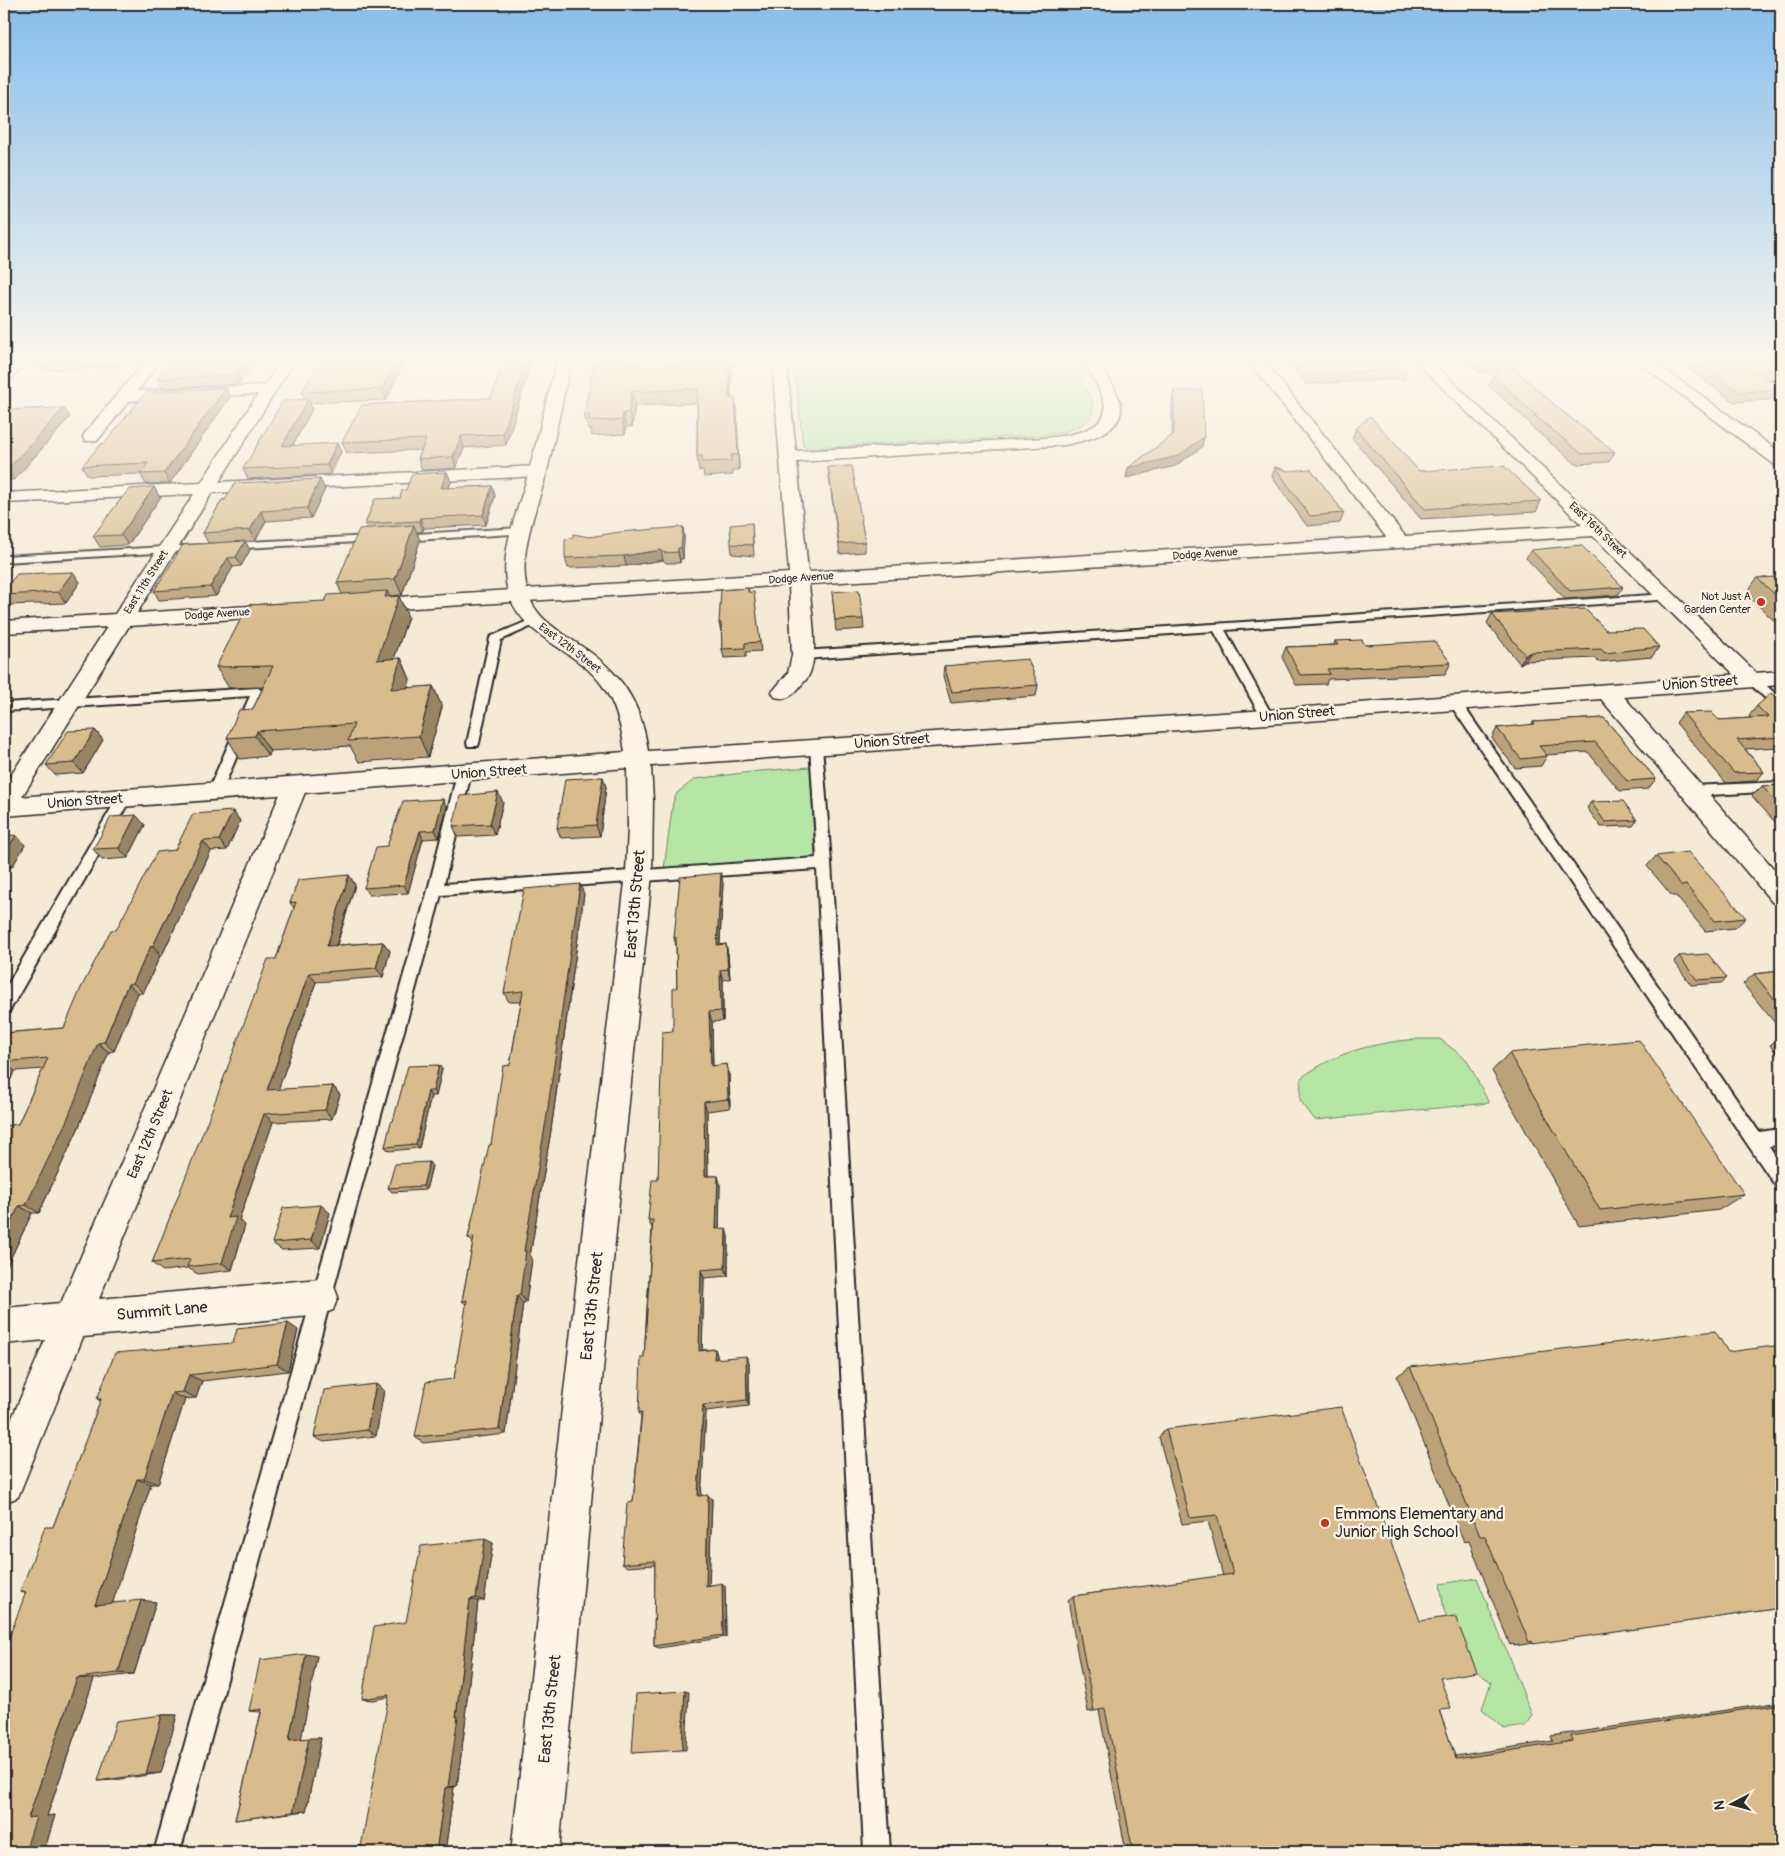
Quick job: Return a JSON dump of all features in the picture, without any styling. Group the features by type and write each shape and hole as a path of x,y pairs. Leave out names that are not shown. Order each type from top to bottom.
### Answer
{"street":[{"name":"East 11th Street","path":"4,806 232,447"},
{"name":"East 12th Street","path":"544,447 522,531 516,564 516,582 524,606 546,633 589,660 611,681 621,696 639,760"},
{"path":"783,692 798,675 803,655 787,447"},
{"path":"788,458 984,447"},
{"path":"1324,447 1400,542"},
{"name":"East 16th Street","path":"1512,447 1752,680"},
{"path":"1760,447 1781,462"},
{"path":"4,498 538,470"},
{"name":"Dodge Avenue","path":"351,606 1598,530"},
{"name":"Dodge Avenue","path":"4,627 302,608"},
{"name":"Union Street","path":"4,806 464,774 816,746 1267,717 1454,701 1781,678"},
{"path":"1606,690 1781,895"},
{"name":"East 13th Street","path":"535,1852 596,1261 639,874 641,832 639,760"},
{"name":"East 12th Street","path":"4,1483 296,785"},
{"name":"Summit Lane","path":"4,1326 72,1318 320,1297"}],"lane":[{"path":"4,559 522,531"},
{"path":"803,655 1667,598"},
{"path":"473,743 496,638 535,621"},
{"path":"1218,628 1267,717"},
{"path":"1752,680 1781,706"},
{"path":"4,707 258,692 215,791"},
{"path":"1454,701 1781,1179"},
{"path":"816,746 824,863 877,1852"},
{"path":"167,1852 320,1297 435,890 464,774"},
{"path":"1692,791 1781,786"},
{"path":"4,1006 124,798"},
{"path":"435,890 639,874 824,863"},
{"path":"1754,1140 1781,1137"}],"green space":[{"path":"805,447 833,447 808,448"},
{"path":"810,767 815,858 664,869 673,802 677,793 695,779"},
{"path":"1418,1039 1440,1039 1467,1060 1489,1103 1315,1120 1300,1100 1301,1078 1329,1061 1371,1046"},
{"path":"1477,1578 1532,1715 1525,1726 1505,1729 1482,1709 1491,1682 1465,1663 1444,1610 1440,1584"}],"building":[{"path":"4,447 29,447 7,470 4,470"},
{"path":"99,447 183,447 164,473 140,474 148,463 82,466"},
{"path":"256,447 335,447 327,465 243,469"},
{"path":"423,447 457,447 453,457 418,459"},
{"path":"697,447 738,447 738,455 731,455 731,461 702,462 702,456 697,456"},
{"path":"1157,447 1191,447 1178,456 1128,468"},
{"path":"1371,447 1397,447 1419,471 1504,466 1541,501 1425,509"},
{"path":"1573,447 1608,447 1615,452 1582,454"},
{"path":"852,466 865,542 839,544 828,467"},
{"path":"1275,467 1288,471 1311,469 1344,513 1310,516"},
{"path":"447,472 441,488 492,486 483,515 420,518 419,521 365,524 375,499 400,498 402,490 406,490 412,474"},
{"path":"320,479 307,508 261,511 250,530 203,533 222,500 225,500 235,483"},
{"path":"154,487 121,535 93,536 129,489"},
{"path":"752,523 753,545 731,544 730,525"},
{"path":"414,525 395,579 337,583 359,529"},
{"path":"683,527 681,548 678,548 678,552 664,553 661,550 624,556 565,558 565,539 573,538 573,534 589,537 620,532"},
{"path":"245,541 236,557 228,558 210,587 154,591 183,545"},
{"path":"1581,545 1623,587 1570,591 1531,550"},
{"path":"73,572 58,592 4,595 4,590 17,574"},
{"path":"1781,577 1781,600 1757,578"},
{"path":"748,588 748,592 754,592 760,642 745,643 745,648 722,649 721,623 719,623 721,590"},
{"path":"859,590 863,619 835,620 832,592"},
{"path":"387,591 385,597 399,596 377,660 401,658 391,689 433,686 419,736 348,741 354,724 257,731 255,736 227,738 239,710 253,709 273,666 216,667 248,605 325,601 328,595"},
{"path":"1585,609 1606,630 1643,629 1659,647 1605,653 1601,649 1531,652 1525,655 1492,614"},
{"path":"1362,640 1365,645 1434,641 1451,663 1327,669 1330,674 1300,675 1286,647 1338,645 1335,641"},
{"path":"1028,659 1038,685 952,692 944,666"},
{"path":"1771,693 1781,703 1781,737 1737,740 1764,772 1734,773 1683,713 1711,712 1719,720 1768,717 1757,706"},
{"path":"1604,718 1656,779 1627,781 1595,742 1539,746 1547,756 1521,759 1497,728 1535,724 1533,722"},
{"path":"95,730 74,763 46,765 68,731"},
{"path":"603,777 596,825 557,828 565,779"},
{"path":"1781,785 1781,807 1762,786"},
{"path":"498,792 490,824 453,826 460,796"},
{"path":"443,799 435,830 420,831 404,885 364,888 376,847 387,846 403,801"},
{"path":"1623,801 1637,820 1605,822 1591,802"},
{"path":"233,811 219,840 203,841 153,946 151,946 133,983 128,984 104,1042 98,1043 67,1120 26,1205 19,1206 4,1237 4,1126 18,1124 48,1058 4,1062 4,1033 64,1028 81,988 111,930 116,930 157,852 175,850 193,814"},
{"path":"136,815 119,848 93,849 111,817"},
{"path":"16,835 4,854 4,836"},
{"path":"1688,852 1746,918 1715,921 1686,885 1682,886 1656,856"},
{"path":"721,873 717,945 726,944 728,969 720,970 721,1011 709,1012 711,1066 727,1064 728,1099 704,1102 705,1176 718,1176 716,1229 726,1228 725,1268 701,1270 699,1351 715,1349 714,1359 746,1356 747,1400 703,1405 698,1496 708,1495 706,1586 722,1583 723,1635 654,1646 655,1561 622,1564 627,1503 633,1502 642,1412 639,1413 641,1357 644,1357 653,1220 648,1220 652,1180 658,1180 662,1032 673,1031 673,988 677,988 676,937 674,938 680,877"},
{"path":"349,875 327,946 383,942 376,968 309,973 267,1090 333,1086 325,1110 264,1114 227,1218 236,1217 222,1263 187,1267 190,1259 152,1263 268,959 276,959 296,902 290,903 298,880"},
{"path":"580,884 546,1121 524,1251 526,1251 520,1295 517,1296 499,1429 415,1437 426,1382 454,1379 467,1300 462,1301 474,1237 468,1238 489,1145 491,1145 503,1066 510,1065 523,991 504,993 524,889"},
{"path":"1708,954 1727,978 1697,980 1679,956"},
{"path":"1781,971 1781,1007 1754,974"},
{"path":"1639,1040 1744,1194 1600,1210 1509,1053"},
{"path":"439,1065 433,1091 428,1091 416,1144 385,1147 408,1066"},
{"path":"429,1162 423,1186 388,1188 395,1164"},
{"path":"321,1205 311,1240 272,1243 283,1208"},
{"path":"288,1323 277,1364 189,1375 183,1392 172,1393 144,1479 137,1479 95,1605 141,1600 118,1673 77,1678 28,1818 36,1817 25,1852 4,1852 4,1651 26,1592 20,1592 45,1527 53,1527 101,1399 97,1399 115,1353 233,1343 237,1329"},
{"path":"1715,1331 1728,1352 1774,1346 1781,1358 1781,1608 1533,1644 1532,1641 1529,1642 1485,1536 1480,1536 1410,1367"},
{"path":"376,1384 367,1430 314,1437 324,1390"},
{"path":"1341,1407 1420,1621 1455,1616 1477,1672 1440,1678 1451,1709 1439,1710 1456,1759 1573,1741 1571,1736 1781,1704 1781,1852 1133,1852 1105,1709 1094,1711 1073,1596 1233,1574 1217,1515 1190,1518 1166,1429"},
{"path":"485,1539 476,1598 470,1599 456,1717 458,1716 436,1852 360,1852 389,1695 362,1699 374,1627 406,1622 421,1546"},
{"path":"306,1654 289,1740 309,1738 293,1812 235,1820 262,1709 249,1711 260,1660"},
{"path":"685,1691 682,1750 632,1753 636,1694"},
{"path":"162,1715 146,1774 98,1781 116,1721"}],"place":[{"name":"Not Just A Garden Center","path":"1761,602"},
{"name":"Emmons Elementary and Junior High School","path":"1325,1523"}]}
